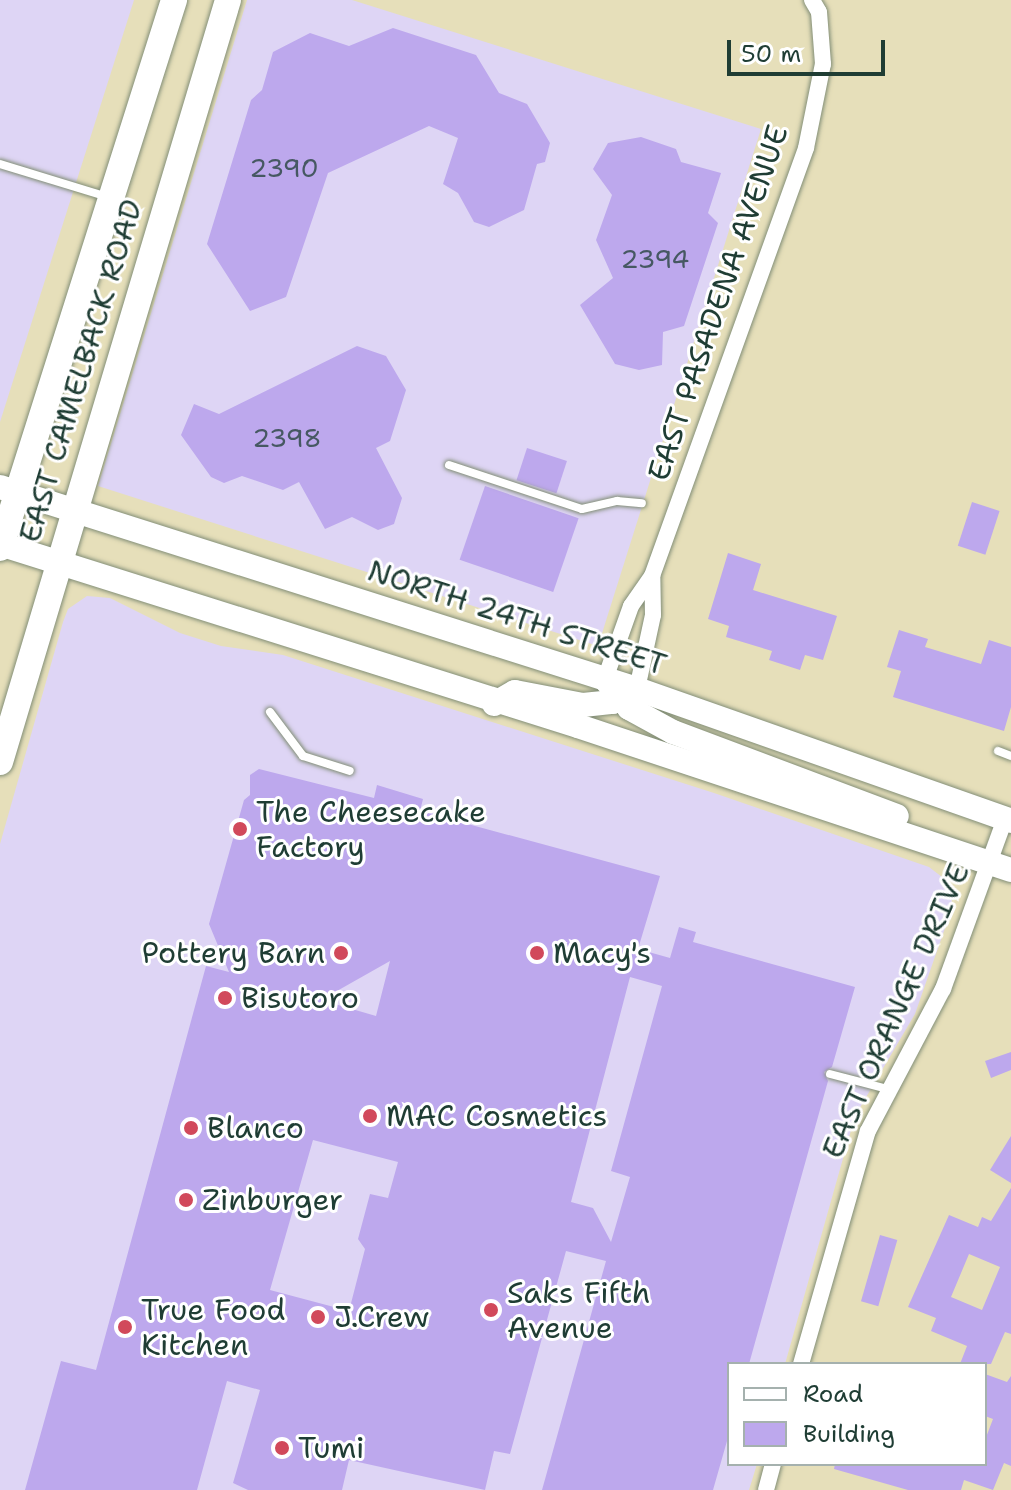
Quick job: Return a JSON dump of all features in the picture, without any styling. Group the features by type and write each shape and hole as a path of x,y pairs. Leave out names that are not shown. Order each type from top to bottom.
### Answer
{"main road":[{"name":"EAST CAMELBACK ROAD","path":"0,546 10,490 113,198 174,0"},
{"name":"EAST CAMELBACK ROAD","path":"0,762 72,510 228,0"},
{"name":"NORTH 24TH STREET","path":"10,490 621,689 1008,820"},
{"path":"0,546 494,704 592,731 1001,867"},
{"path":"494,704 526,691 583,705 621,689 673,732 956,838 1001,867"}],"street":[{"name":"EAST PASADENA AVENUE","path":"621,689 631,606 652,576 806,148 823,64 819,12 812,0"},
{"name":"EAST PASADENA AVENUE","path":"621,689 653,615 652,576"},
{"name":"EAST ORANGE DRIVE","path":"802,1362 857,1163 887,1089 943,989 1001,867 1008,820"},
{"path":"766,1490 772,1466"}],"lane":[{"path":"0,164 113,198"},
{"path":"449,465 582,509 617,501 642,503"},
{"path":"270,712 303,756 350,771"},
{"path":"998,751 1011,756"},
{"path":"830,1074 887,1089"}],"shaded area":[{"path":"0,0 134,0 0,422"},
{"path":"247,0 352,0 761,129 598,646 98,486"},
{"path":"87,596 110,598 180,633 221,646 283,655 714,793 929,867 951,884 952,908 915,1014 855,1116 786,1362 727,1362 727,1466 756,1466 749,1490 0,1490 0,844 68,609"}],"building":[{"path":"393,28 476,55 499,93 527,104 550,143 545,162 537,164 524,210 489,227 474,222 458,193 443,184 458,138 429,126 328,173 286,297 250,311 207,244 251,100 262,90 273,52 310,33 349,46"},
{"path":"641,137 676,149 681,162 721,173 708,213 718,223 684,326 663,332 662,365 639,370 615,364 580,305 613,278 596,240 612,195 593,169 608,143"},
{"path":"357,346 386,356 406,390 390,441 376,448 402,498 394,524 378,530 352,517 325,529 299,482 283,490 242,476 224,483 211,477 181,435 194,404 219,414"},
{"path":"527,448 567,461 556,493 516,480"},
{"path":"485,486 579,518 553,592 460,560"},
{"path":"972,502 1000,511 985,555 958,546"},
{"path":"728,553 761,564 753,590 837,616 823,660 805,655 800,670 769,660 772,651 726,637 729,626 708,619"},
{"path":"899,630 928,639 925,647 981,664 989,640 1011,647 1011,707 1004,731 893,697 901,671 887,667"},
{"path":"259,769 374,798 377,785 423,799 420,811 660,876 638,949 670,958 679,927 696,932 693,942 855,987 832,1067 824,1072 828,1081 750,1362 727,1362 727,1441 713,1490 542,1490 606,1261 566,1251 510,1454 494,1451 485,1490 349,1460 342,1490 248,1490 233,1483 260,1390 227,1381 197,1490 25,1490 61,1361 96,1370 206,966 229,972 209,924 244,800 250,795 250,775","holes":["390,961 376,1016 321,1000","630,977 662,986 611,1171 630,1177 611,1242 593,1208 571,1202","313,1140 398,1162 388,1198 370,1194 358,1239 365,1249 349,1311 270,1290"]},
{"path":"1011,1052 1011,1070 991,1078 985,1061"},
{"path":"1011,1136 1011,1183 990,1170"},
{"path":"1011,1188 1011,1334 1005,1332 991,1364 961,1362 967,1346 931,1331 936,1318 908,1307 949,1215 978,1227 982,1217 991,1221","holes":["969,1254 1000,1267 982,1310 951,1297"]},
{"path":"880,1235 897,1240 878,1306 861,1301"},
{"path":"987,1375 1007,1382 1011,1376 1011,1466 1004,1463 993,1490 964,1480 961,1490 908,1490 834,1469 835,1466 987,1466 987,1435 993,1419 987,1417"}],"place":[{"name":"The Cheesecake Factory","path":"240,829"},
{"name":"Pottery Barn","path":"341,953"},
{"name":"Macy's","path":"537,953"},
{"name":"Bisutoro","path":"225,998"},
{"name":"MAC Cosmetics","path":"370,1116"},
{"name":"Blanco","path":"191,1128"},
{"name":"Zinburger","path":"186,1200"},
{"name":"Saks Fifth Avenue","path":"491,1310"},
{"name":"J.Crew","path":"318,1317"},
{"name":"True Food Kitchen","path":"125,1327"},
{"name":"Tumi","path":"282,1448"}]}
